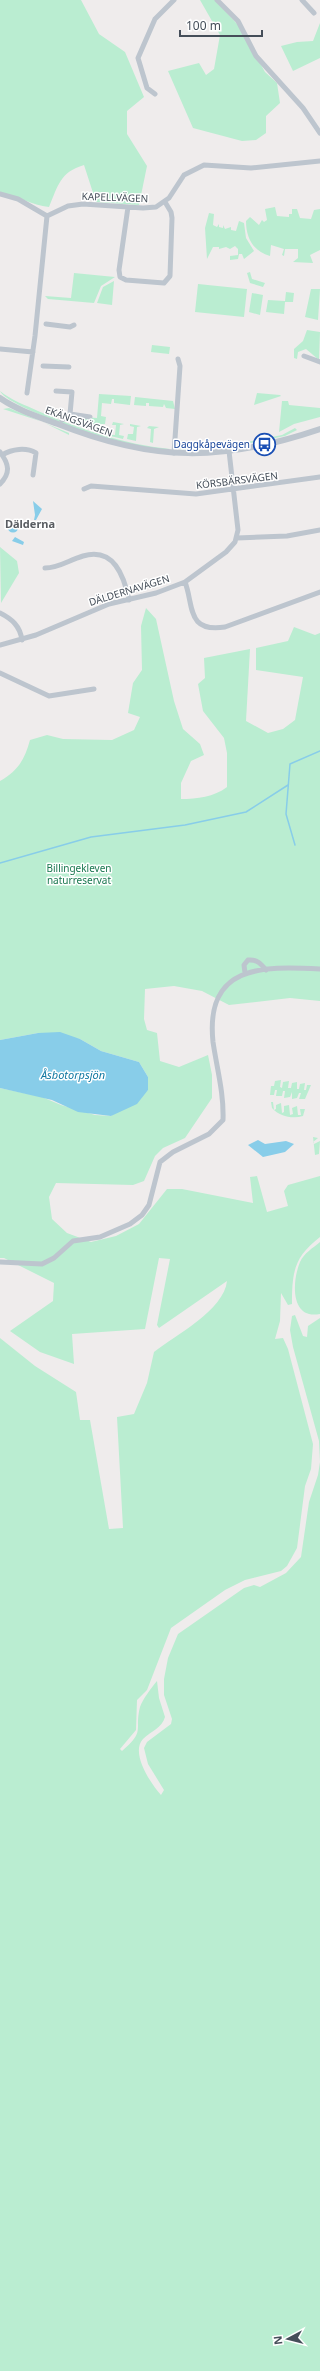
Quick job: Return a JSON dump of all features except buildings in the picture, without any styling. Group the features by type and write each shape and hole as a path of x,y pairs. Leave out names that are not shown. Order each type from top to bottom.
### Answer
{"street":[{"path":"155,94 147,88 138,58 155,19 174,0"},
{"path":"217,0 238,21 256,56 303,108 320,134"},
{"path":"302,0 314,13"},
{"path":"128,207 119,270 120,277 126,280 164,283 170,276 172,218 171,212 165,202 184,175 204,165 251,168 320,161"},
{"path":"0,194 18,199 46,216 33,352 27,393"},
{"name":"KAPELLVÄGEN","path":"46,216 68,206 83,204 149,208 165,202"},
{"path":"46,324 70,327 74,325"},
{"path":"0,349 33,352"},
{"path":"304,356 320,362"},
{"path":"174,453 180,366 178,359"},
{"path":"44,366 69,367"},
{"path":"56,391 72,392 70,414"},
{"name":"EKÄNGSVÄGEN","path":"1,400 24,411 107,443 135,449 174,453 229,451 265,444 320,428"},
{"path":"62,420 70,414 90,417"},
{"path":"0,484 8,475 8,464 1,453 30,449 36,453 33,476"},
{"path":"229,451 235,490 238,530 237,538 282,536 320,530"},
{"name":"KÖRSBÄRSVÄGEN","path":"84,489 91,486 186,494 235,490 320,477"},
{"name":"DÄLDERNAVÄGEN","path":"0,645 22,640 96,609 170,589 185,582 226,552 237,538"},
{"path":"45,568 54,568 90,554 106,557 119,567 123,575 129,600"},
{"path":"185,582 192,614 203,624 210,627 225,627 320,592"},
{"path":"0,613 16,624 20,631 22,640"},
{"path":"0,673 50,696 94,689"},
{"path":"245,974 244,966 248,960 255,960 266,970"},
{"path":"0,1262 42,1264 54,1258 72,1241 100,1236 130,1224 142,1215 149,1205 160,1162 209,1134 220,1125 223,1120 224,1102 214,1042 214,1006 227,983 245,974 266,970 320,969"}],"green space":[{"path":"0,0 81,0 99,34 125,52 144,97 127,111 127,134 147,166 139,205 96,202 84,165 76,168 65,176 58,186 49,207 0,192"},
{"path":"200,0 215,0 239,26 265,72 277,83 280,103 266,116 266,133 256,140 242,141 193,128 168,71 199,63 206,75 214,69 220,35"},
{"path":"320,23 320,58 293,71 281,46 297,42 313,41"},
{"path":"275,207 277,216 289,217 289,214 292,214 292,209 297,209 300,218 311,219 314,210 320,209 320,250 310,255 313,263 293,262 298,258 298,249 285,249 284,256 282,255 284,249 271,245 270,256 259,251 252,243 247,233 246,221 250,217 259,225 262,220 264,222 267,220 265,209"},
{"path":"209,213 214,214 213,225 217,227 219,224 219,227 223,228 223,225 225,229 231,227 231,230 236,231 239,221 244,223 246,238 254,251 244,259 242,254 239,254 238,259 230,260 230,256 238,255 238,249 235,246 230,249 226,247 219,249 219,247 213,247 207,259 205,228"},
{"path":"250,272 252,279 265,283 263,287 250,283 247,273"},
{"path":"74,273 115,277 101,286 94,303 48,299 45,296 71,298"},
{"path":"114,281 112,305 97,303 103,287"},
{"path":"198,284 247,289 244,317 195,312"},
{"path":"311,289 320,289 318,320 305,317"},
{"path":"286,292 294,293 293,302 285,302 284,314 266,312 268,300 285,301"},
{"path":"252,293 263,295 260,315 249,312"},
{"path":"307,330 320,332 319,360 306,349 298,352 297,359 294,358 294,349 303,341"},
{"path":"152,345 170,347 169,354 151,352"},
{"path":"0,391 23,404 54,418 87,430 136,444 170,449 129,445 101,437 20,406 7,398"},
{"path":"257,393 280,395 281,396 254,405"},
{"path":"99,394 131,396 130,405 114,403 114,399 112,399 111,404 102,403 101,416 106,417 105,424 102,424 101,431 67,420 69,416 97,418"},
{"path":"135,397 173,401 175,409 166,408 164,404 163,407 149,406 149,403 146,403 146,406 134,405"},
{"path":"282,401 288,401 289,405 320,408 320,417 294,424 279,432"},
{"path":"9,408 41,421 3,409"},
{"path":"113,422 124,424 120,425 119,435 124,436 123,439 102,434 115,435 116,425 112,425"},
{"path":"45,423 69,433 69,435"},
{"path":"130,424 141,426 137,427 136,441 127,439 128,434 133,434 134,427 130,426"},
{"path":"149,426 159,427 154,429 153,443 150,442 151,429 147,428"},
{"path":"295,428 297,430 285,436 241,445 242,443 282,435"},
{"path":"235,444 237,446 193,450 178,449"},
{"path":"0,547 17,561 19,573 1,603"},
{"name":"Billingekleven naturreservat","path":"146,608 156,619 174,701 183,729 200,744 204,755 191,761 181,783 181,799 205,797 217,793 227,787 227,753 224,738 203,711 198,684 205,678 204,658 250,649 246,721 268,733 283,729 295,720 303,677 256,670 256,648 288,641 294,627 315,635 320,633 320,1001 290,998 229,1005 202,991 174,986 145,989 144,1019 147,1030 157,1033 160,1061 179,1067 208,1055 212,1075 212,1098 185,1138 163,1148 155,1156 144,1181 133,1185 56,1183 49,1197 52,1219 67,1233 91,1242 116,1236 139,1224 167,1189 182,1189 253,1203 250,1177 257,1176 267,1212 288,1206 284,1191 288,1185 320,1176 320,1237 305,1251 296,1266 293,1283 292,1304 288,1305 281,1293 280,1321 275,1339 283,1338 288,1349 313,1444 311,1469 305,1486 297,1548 287,1566 281,1571 245,1580 225,1590 171,1628 147,1690 137,1700 136,1730 120,1749 122,1751 137,1734 140,1707 147,1694 157,1681 159,1698 165,1717 164,1721 159,1727 143,1739 139,1752 140,1760 147,1776 161,1795 164,1790 148,1764 144,1748 147,1742 171,1724 172,1719 164,1695 164,1679 168,1658 178,1634 244,1588 254,1585 260,1587 286,1573 301,1557 309,1502 318,1475 320,1462 320,2371 0,2371 0,1338 35,1366 76,1392 80,1420 90,1420 109,1529 123,1528 117,1417 134,1414 147,1383 154,1352 186,1330 208,1312 224,1292 227,1281 159,1328 157,1325 170,1259 159,1258 145,1329 72,1334 74,1364 40,1352 10,1331 53,1301 54,1283 4,1258 0,1258 0,1088 42,1097 61,1105 95,1115 111,1116 148,1090 148,1077 139,1062 101,1051 80,1039 38,1033 0,1040 0,781 12,773 20,764 26,753 30,740 47,735 63,739 112,740 134,730 140,717 128,713 133,683 142,670 141,626"},
{"path":"281,1080 280,1087 282,1088 283,1082 289,1081 288,1088 291,1088 292,1083 297,1082 297,1089 299,1089 300,1084 305,1083 304,1090 306,1090 307,1085 311,1085 305,1099 299,1099 301,1093 299,1093 297,1098 292,1099 292,1092 290,1097 284,1098 285,1091 283,1091 282,1096 276,1096 277,1090 275,1090 274,1095 270,1095 271,1086 274,1086 275,1081"},
{"path":"271,1102 273,1102 274,1110 272,1108"},
{"path":"281,1103 282,1113 284,1112 284,1106 289,1105 290,1115 293,1114 292,1108 297,1106 298,1115 301,1115 300,1109 305,1109 303,1116 295,1117 283,1115 274,1110 276,1109 276,1105"},
{"path":"313,1137 318,1138 314,1142"},
{"path":"320,1141 319,1154 315,1155 314,1144"},
{"path":"320,1242 320,1314 310,1314 303,1311 298,1305 295,1288 297,1270 304,1256"},
{"path":"295,1315 303,1336 307,1337 308,1326 320,1318 320,1462 319,1441 293,1347 290,1330 292,1316"}],"water":[{"path":"33,501 42,509 36,520 34,520 35,515"},
{"path":"11,522 15,522 17,523 17,531 11,532 8,529 8,525"},
{"path":"15,537 24,542 23,545 12,541"},
{"name":"Åsbotorpsjön","path":"60,1032 80,1039 101,1051 139,1062 148,1077 148,1090 137,1104 111,1116 78,1112 52,1100 0,1088 0,1040 38,1033"},
{"path":"258,1140 265,1144 286,1141 294,1144 285,1152 263,1157 248,1145"}],"waterway":[{"path":"295,845 286,814 290,764 320,751"},
{"path":"0,863 91,837 185,825 246,812 288,785"}],"place":[{"name":"Daggkåpevägen","path":"265,444"}],"district":[{"name":"Dälderna","path":"30,523"}]}
